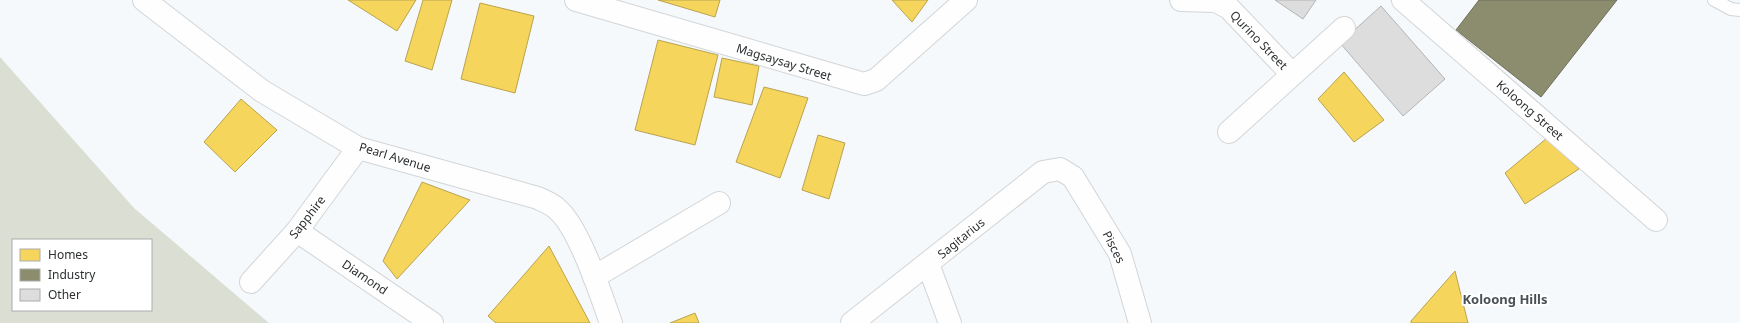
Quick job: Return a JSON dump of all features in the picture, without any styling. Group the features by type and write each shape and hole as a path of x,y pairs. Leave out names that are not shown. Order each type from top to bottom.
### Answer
{"street":[{"name":"Pearl Avenue","path":"144,0 262,91 358,148 538,198 557,208 569,224 594,277 612,323"},
{"name":"Magsaysay Street","path":"576,0 864,84 876,80 966,0"},
{"name":"Qurino Street","path":"1181,0 1216,1 1229,8 1292,74"},
{"name":"Koloong Street","path":"1403,0 1656,220"},
{"path":"1229,132 1344,28"},
{"name":"Sapphire","path":"250,282 297,232 358,148"},
{"name":"Sagitarius","path":"852,323 1043,172 1060,169 1073,178"},
{"name":"Pisces","path":"1073,178 1120,254 1140,323"},
{"path":"594,277 720,203"},
{"name":"Diamond","path":"297,232 432,323"},
{"path":"928,264 950,323"}],"lane":[{"path":"1714,0 1731,9 1740,10"}],"shaded area":[{"path":"0,57 134,208 269,323 0,323"}],"building: Homes":[{"path":"348,0 416,0 397,31"},
{"path":"423,0 452,0 432,70 405,61"},
{"path":"658,0 720,0 715,17"},
{"path":"892,0 928,0 912,22"},
{"path":"480,3 534,16 515,93 461,79"},
{"path":"658,40 718,55 695,145 635,130"},
{"path":"722,58 759,66 752,105 714,97"},
{"path":"1344,72 1384,120 1354,142 1318,99"},
{"path":"764,87 808,98 780,178 736,162"},
{"path":"241,99 277,130 235,172 204,142"},
{"path":"818,135 845,143 829,199 802,190"},
{"path":"1547,138 1579,169 1525,204 1505,173"},
{"path":"422,182 470,200 397,279 383,261"},
{"path":"549,246 590,323 496,323 488,316"},
{"path":"1455,271 1468,323 1411,323 1411,321"},
{"path":"695,313 699,323 670,323"}],"building: Industry":[{"path":"1479,0 1617,0 1541,97 1456,30"}],"building: Other":[{"path":"1275,0 1316,0 1303,19"},
{"path":"1381,6 1445,79 1403,116 1340,43"}],"district":[{"name":"Koloong Hills","path":"1505,299"}]}
